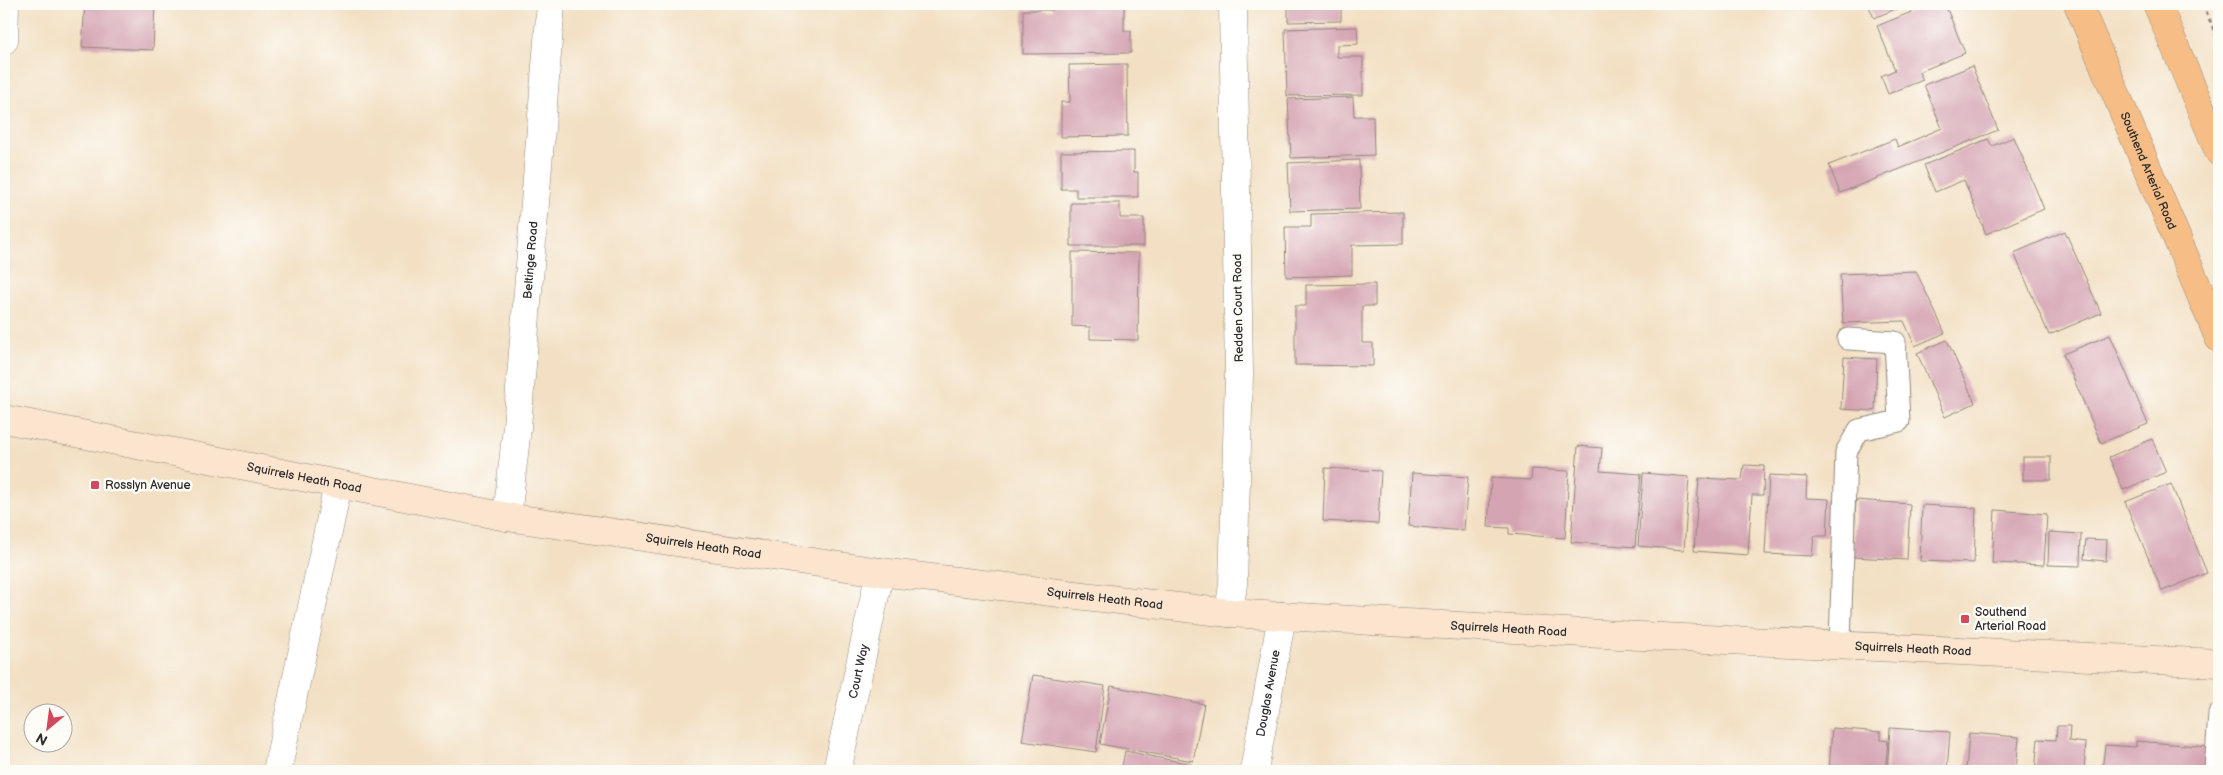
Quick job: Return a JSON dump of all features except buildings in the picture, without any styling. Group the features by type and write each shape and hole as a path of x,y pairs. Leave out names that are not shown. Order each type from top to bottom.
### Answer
{"highway":[{"name":"Southend Arterial Road","path":"2078,4 2219,338"},
{"path":"2157,4 2219,152"}],"street":[{"path":"4,40 5,4"},
{"name":"Beltinge Road","path":"507,517 518,427 551,4"},
{"name":"Redden Court Road","path":"1229,613 1233,584 1239,375 1233,4"},
{"name":"Squirrels Heath Road","path":"4,419 507,517 880,572 1229,613 1620,635 2219,663"},
{"path":"277,771 338,485"},
{"name":"Court Way","path":"837,771 880,572"},
{"name":"Douglas Avenue","path":"1254,771 1282,616"}],"lane":[{"path":"1840,644 1846,452 1859,430 1898,421 1896,342 1848,339"},
{"path":"2215,771 2219,714"}],"path":[{"path":"2203,4 2219,42"}],"place":[{"name":"Rosslyn Avenue","path":"95,485"},
{"name":"Southend Arterial Road","path":"1965,619"}]}
